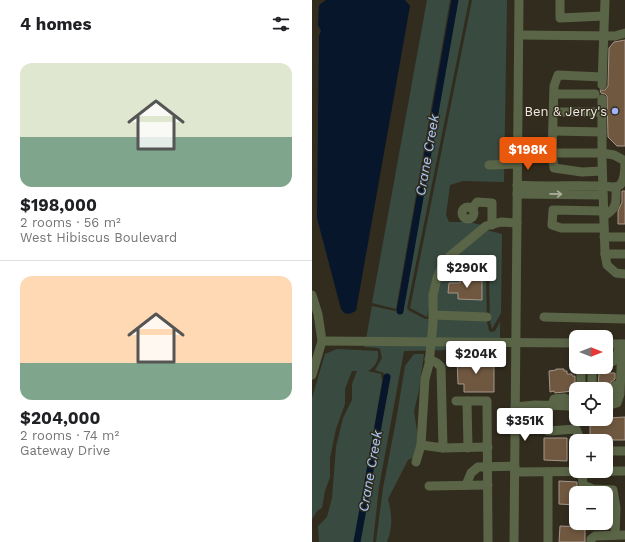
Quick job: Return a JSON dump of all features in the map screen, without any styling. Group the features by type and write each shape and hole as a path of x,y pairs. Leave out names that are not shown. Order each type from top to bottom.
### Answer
{"street":[{"path":"514,542 519,0"},
{"path":"560,0 560,18 604,16"},
{"path":"602,171 582,172 554,168 552,153 554,86 558,75 602,81 605,0"},
{"path":"519,35 615,36 625,33"},
{"path":"554,94 599,96 602,112 603,213 607,266 616,273 625,274"},
{"path":"554,112 602,112"},
{"path":"553,131 602,132"},
{"path":"517,189 532,186 616,187 621,184 625,175 625,162 614,155 602,153 552,153"},
{"path":"489,165 517,164"},
{"path":"616,187 616,206 611,212 603,213 553,210 552,225 561,228 625,237"},
{"path":"517,189 603,195"},
{"path":"472,209 477,202 492,203 492,224"},
{"path":"416,462 421,445 425,379 429,359 434,295 437,278 444,261 486,226 501,222 516,223"},
{"path":"606,254 625,254"},
{"path":"312,295 318,314 322,341 312,375"},
{"path":"433,315 487,317"},
{"path":"544,317 625,319"},
{"path":"322,341 569,343"},
{"path":"613,361 616,360 622,344"},
{"path":"613,404 617,403 620,394 622,344"},
{"path":"429,359 441,366 443,448"},
{"path":"613,394 616,392 617,372 620,365"},
{"path":"456,401 487,401 488,542"},
{"path":"467,401 468,448"},
{"path":"515,407 535,405 569,406"},
{"path":"548,431 576,429 578,434"},
{"path":"421,445 443,448 488,447"},
{"path":"613,451 625,451"},
{"path":"466,485 471,473 478,467 488,466 548,472 569,471"},
{"path":"613,471 625,471"},
{"path":"548,472 548,542"},
{"path":"582,478 583,485 594,489 613,490 616,508 615,535"},
{"path":"429,486 488,485"},
{"path":"591,542 591,539 595,536 625,535"}],"green space":[{"path":"427,0 450,0 396,309 372,303"},
{"path":"453,0 469,0 407,308 425,319 429,319 439,274 450,265 468,270 486,280 487,322 489,331 495,331 500,322 500,339 366,339 372,306 395,311 399,309"},
{"path":"472,0 507,0 504,182 463,181 450,185 446,215 449,222 468,222 482,225 486,230 502,234 501,313 492,329 490,321 489,278 481,275 470,267 449,261 436,273 427,317 410,308"},
{"path":"365,345 500,346 500,349 404,351 379,487 373,542 358,542 385,382 384,373 375,370 382,358 380,349 364,347"},
{"path":"337,349 378,351 376,362 368,371 381,374 382,381 355,542 319,542 318,526 327,517 332,498 336,447 343,418 352,400 352,384 357,371 352,371 345,389 345,404 336,429 330,458 330,477 325,491 322,508 318,510 312,519 312,398 325,354"},
{"path":"414,354 424,354 419,390 414,411 418,438 416,456 408,460 388,499 391,520 387,542 376,542 383,488 405,366"}],"water":[{"path":"326,0 405,0 410,6 356,311 349,314 344,313 341,309 317,218 319,36 321,31 318,25 319,5"}],"building":[{"path":"625,40 625,146 617,146 608,137 607,96 601,93 600,90 605,90 608,86 609,48 614,42"},
{"path":"622,191 625,191 625,224 618,224 618,211 622,202"},
{"path":"482,279 482,300 458,299 458,293 448,293 449,283 460,283 460,280"},
{"path":"457,358 487,358 487,366 494,366 494,392 464,392 464,384 458,384"},
{"path":"564,369 564,371 567,371 567,374 572,374 572,376 575,376 575,382 569,382 569,391 550,392 549,371"},
{"path":"615,373 615,379 611,382 598,382 599,374"},
{"path":"625,417 625,440 613,440 613,434 590,434 590,426 613,426 613,418"},
{"path":"544,438 567,438 567,461 544,460"},
{"path":"559,481 577,482 577,486 569,486 569,505 559,504"},
{"path":"560,526 569,526 569,530 585,530 585,542 559,542"}],"waterway":[{"name":"Crane Creek","path":"400,311 455,0"},
{"name":"Crane Creek","path":"357,542 387,377"}],"place":[{"name":"Ben & Jerry's","path":"615,111"}]}
